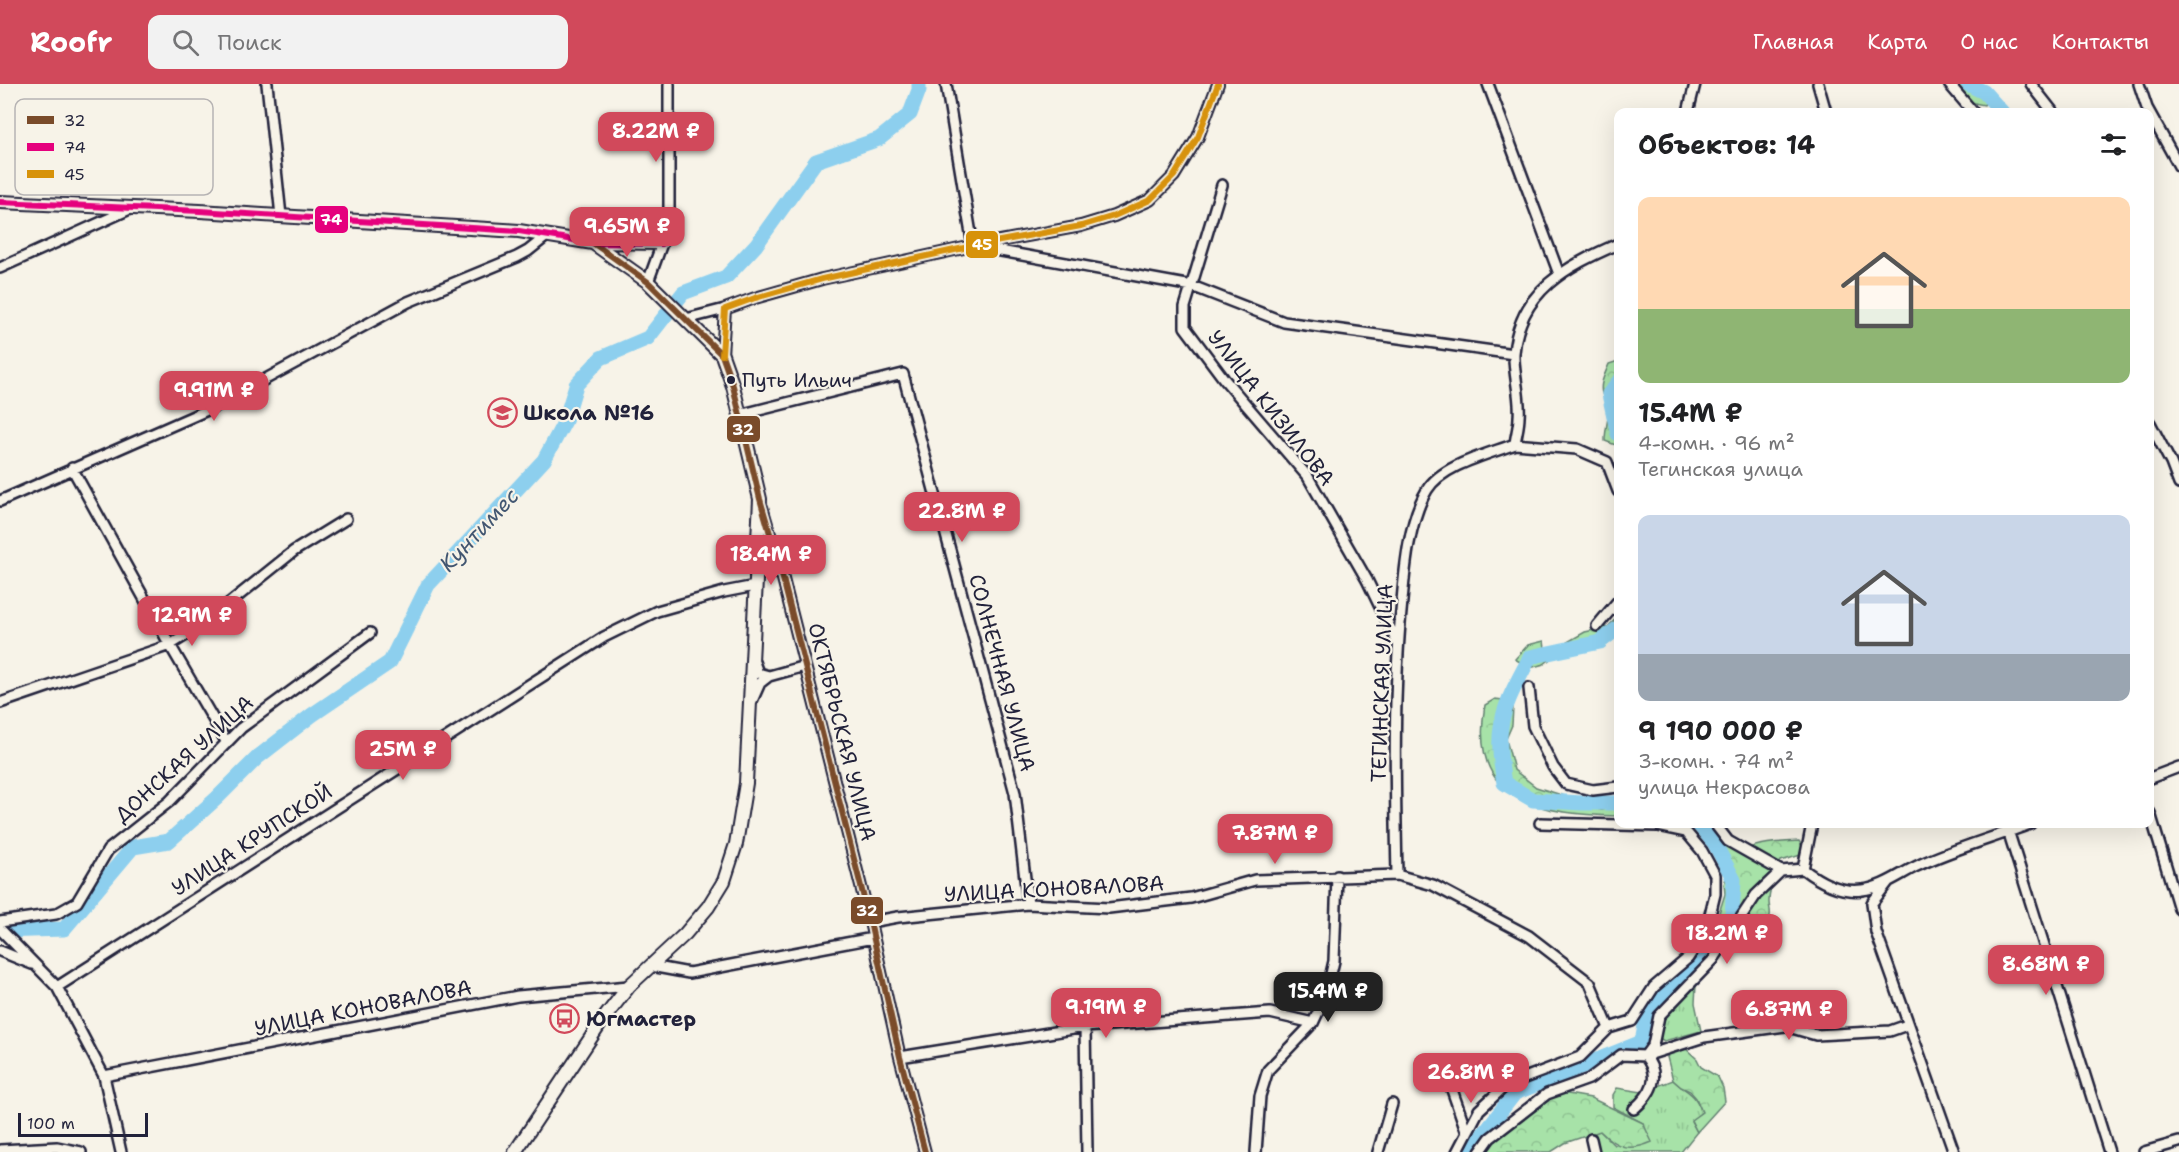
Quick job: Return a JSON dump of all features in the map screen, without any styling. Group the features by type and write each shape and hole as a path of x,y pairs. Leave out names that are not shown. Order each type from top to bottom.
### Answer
{"main road":[{"path":"0,202 281,216 548,235 593,243 648,282 723,355"},
{"name":"ОКТЯБРЬСКАЯ УЛИЦА","path":"723,355 760,499"},
{"path":"515,1152 602,1021 630,986 685,934 708,907 724,881 736,844 742,812 750,710 760,499"}],"street":[{"path":"267,84 281,216"},
{"path":"648,282 669,224 669,84"},
{"path":"946,84 973,246"},
{"name":"УЛИЦА КИЗИЛОВА","path":"686,319 822,279 973,246 1081,226 1114,216 1150,200 1174,176 1198,137 1218,84"},
{"path":"1488,84 1558,274"},
{"path":"1690,108 1695,84"},
{"path":"1818,84 1825,108"},
{"path":"1949,84 1969,108"},
{"path":"2031,84 2050,108"},
{"path":"2139,84 2147,108"},
{"path":"2154,121 2179,166"},
{"name":"УЛИЦА КИЗИЛОВА","path":"1222,185 1185,307 1185,327 1224,379 1308,477 1367,580 1398,644"},
{"path":"0,268 133,208"},
{"path":"0,501 214,407 408,302 517,257 548,235"},
{"path":"593,243 662,244"},
{"name":"УЛИЦА КИЗИЛОВА","path":"973,246 1192,286 1284,322 1514,354"},
{"path":"1515,444 1520,416 1514,354 1520,321 1533,297 1558,274 1614,246"},
{"path":"723,355 725,309"},
{"name":"СОЛНЕЧНАЯ УЛИЦА","path":"739,415 903,374 1015,793 1028,904"},
{"path":"2154,431 2179,484"},
{"name":"ТЕГИНСКАЯ УЛИЦА","path":"1397,875 1394,770 1398,644 1405,569 1415,521 1428,489 1443,472 1515,444 1577,449 1607,462 1614,480"},
{"path":"72,468 226,743"},
{"name":"ОКТЯБРЬСКАЯ УЛИЦА","path":"760,499 782,575 870,922 900,1057 925,1152"},
{"path":"0,703 170,645 202,625 294,551 346,519"},
{"name":"УЛИЦА КРУПСКОЙ","path":"57,987 604,637 657,611 755,581 769,570 782,575"},
{"path":"1597,626 1614,606"},
{"name":"ДОНСКАЯ УЛИЦА","path":"0,922 56,914 77,902 108,850 170,801 242,728 370,633"},
{"path":"752,651 754,668 758,673 769,676"},
{"path":"750,710 760,683 769,676 805,666"},
{"path":"1529,688 1533,726 1553,767 1566,784 1593,790 1614,787"},
{"path":"2154,776 2179,767"},
{"path":"1540,822 1614,825"},
{"path":"2154,826 2179,909"},
{"path":"1458,1152 1479,1110 1506,1085 1580,1057 1609,1028 1632,1021 1654,987 1688,958 1706,932 1715,894 1714,875 1702,851 1686,832 1667,828"},
{"path":"1718,828 1728,841 1781,871 1803,869 1819,881 1842,888 1863,890 1888,882 1918,866 2007,828 2109,1152"},
{"path":"1803,869 1811,828"},
{"path":"1645,1056 1653,1046 1659,1016 1713,960 1756,895 1781,871"},
{"name":"УЛИЦА КОНОВАЛОВА","path":"870,922 1028,904 1109,908 1191,898 1255,880 1397,875 1433,885 1529,936 1590,983 1609,1028"},
{"path":"1256,1152 1260,1096 1268,1070 1313,1023 1326,995 1334,961 1337,876"},
{"path":"1888,882 1872,903 1876,932 1907,1025 1954,1152"},
{"path":"0,929 57,987 104,1076 121,1152"},
{"path":"651,966 689,973 873,938"},
{"path":"0,951 39,968"},
{"name":"УЛИЦА КОНОВАЛОВА","path":"104,1076 518,996 630,986"},
{"path":"900,1057 1085,1028 1270,1013 1313,1023"},
{"path":"1480,1152 1490,1138 1547,1094 1589,1078 1621,1055 1645,1056 1704,1037 1785,1026 1816,1035 1890,1031 1907,1025"},
{"path":"1085,1028 1087,1152"},
{"path":"1634,1109 1643,1101 1654,1084 1655,1075 1645,1056"},
{"path":"1450,1084 1467,1133"},
{"path":"1378,1152 1392,1104"},
{"path":"1592,1139 1594,1152"},
{"path":"2144,1152 2179,1142"},
{"path":"0,1150 57,1148 81,1152"}],"green space":[{"path":"1957,84 1977,84 1987,100 1984,105 1969,102"},
{"path":"1614,362 1614,444 1605,441 1608,410 1601,389 1609,364"},
{"path":"1614,620 1614,637 1562,650 1544,664 1530,668 1515,659 1528,645 1544,641 1545,648 1557,648 1585,632 1608,627"},
{"path":"1495,699 1503,700 1513,707 1512,725 1506,739 1514,770 1536,787 1571,798 1578,806 1602,810 1614,807 1614,816 1563,812 1538,806 1516,797 1499,783 1488,764 1482,738 1485,705"},
{"path":"1695,828 1713,828 1724,841 1738,852 1760,845 1799,841 1803,848 1801,855 1781,861 1777,870 1769,897 1770,916 1762,929 1737,937 1713,932 1725,894 1726,878 1716,854"},
{"path":"1696,985 1695,1003 1701,1031 1664,1041 1659,1038 1664,1016"},
{"path":"1685,1048 1697,1059 1701,1067 1718,1077 1725,1101 1697,1132 1691,1120 1702,1112 1690,1091 1673,1080 1667,1057 1671,1052"},
{"path":"1673,1080 1693,1096 1702,1112 1691,1121 1697,1132 1681,1152 1599,1152 1595,1132 1600,1131 1614,1145 1643,1123 1613,1107 1613,1095 1617,1088 1642,1092"},
{"path":"1562,1093 1591,1098 1643,1123 1652,1142 1637,1147 1624,1147 1600,1131 1565,1143 1551,1152 1483,1152 1484,1147 1547,1096"}],"waterway":[{"name":"Кунтимес","path":"0,931 64,929 133,847 169,841 258,757 312,715 390,662 428,585 544,460 565,421 576,385 601,358 648,338 683,293 726,277 756,245 816,161 879,139 910,114 919,84"},
{"path":"1968,84 1984,92 1998,108"},
{"path":"1614,387 1609,394 1614,416"},
{"path":"1614,631 1600,642 1530,657 1505,709 1500,741 1504,783 1533,800 1614,803"},
{"path":"1469,1152 1515,1093 1642,1042 1648,1010 1693,970 1732,916 1734,880 1715,844 1701,828"}],"transit line":[{"name":"45","path":"722,355 725,309 755,298 822,279 973,246 1081,226 1114,216 1150,200 1174,176 1198,137 1218,84"},
{"name":"74","path":"0,202 200,211 519,231 593,243 662,244"},
{"name":"32","path":"593,243 648,282 722,355 733,386 760,499 782,575 870,922 900,1057 925,1152"}],"place":[{"name":"Путь Ильич","path":"731,380"},
{"name":"Школа №16","path":"502,413"},
{"name":"Югмастер","path":"565,1019"}]}
